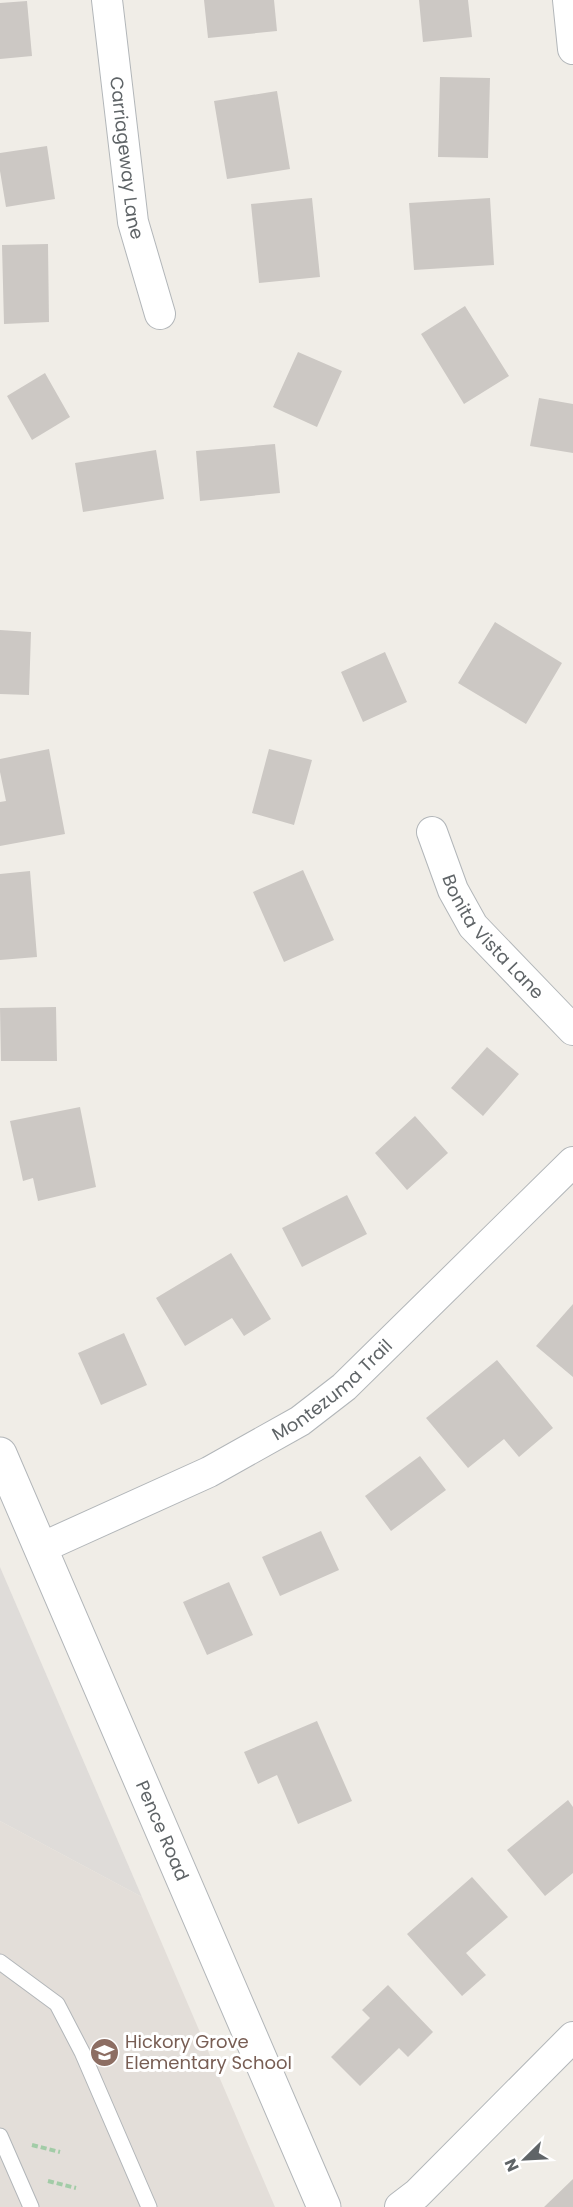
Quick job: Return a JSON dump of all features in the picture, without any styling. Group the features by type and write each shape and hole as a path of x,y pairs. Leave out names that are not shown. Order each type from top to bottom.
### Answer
{"street":[{"name":"Carriageway Lane","path":"107,0 133,222 160,314"},
{"path":"568,0 573,49"},
{"name":"Bonita Vista Lane","path":"432,832 453,890 473,926 573,1030"},
{"name":"Montezuma Trail","path":"41,1548 209,1472 300,1421 344,1388 573,1162"},
{"name":"Pence Road","path":"0,1454 324,2207"},
{"path":"400,2207 417,2194 573,2037"}],"lane":[{"path":"0,1962 57,2004 82,2052 149,2207"},
{"path":"0,2136 31,2207"}],"shaded area":[{"path":"0,1567 142,1897 0,1821"},
{"name":"Hickory Grove Elementary School","path":"0,1821 142,1897 275,2207 0,2207"}],"building":[{"path":"204,0 274,0 277,31 208,38"},
{"path":"419,0 468,0 472,37 423,42"},
{"path":"27,1 32,56 0,59 0,3"},
{"path":"440,77 490,78 488,158 438,157"},
{"path":"277,91 290,169 227,179 214,101"},
{"path":"47,146 55,199 6,207 0,171 0,153"},
{"path":"312,198 320,277 259,283 251,204"},
{"path":"490,198 494,265 414,270 409,203"},
{"path":"48,244 49,322 4,324 2,245"},
{"path":"465,306 509,376 464,404 421,334"},
{"path":"298,352 342,371 317,427 273,407"},
{"path":"45,373 70,417 32,440 7,396"},
{"path":"539,398 573,404 573,453 530,446"},
{"path":"275,444 280,493 200,501 196,451"},
{"path":"156,450 164,499 83,512 75,463"},
{"path":"495,622 562,663 526,724 458,683"},
{"path":"0,630 31,632 29,695 0,694"},
{"path":"385,652 407,702 363,722 341,672"},
{"path":"49,749 65,834 0,846 0,802 6,801 0,772 0,759"},
{"path":"269,749 312,760 294,825 252,813"},
{"path":"303,870 334,940 284,962 253,892"},
{"path":"30,871 37,957 0,960 0,874"},
{"path":"56,1007 57,1061 1,1061 0,1008"},
{"path":"487,1047 519,1074 483,1116 451,1088"},
{"path":"80,1107 96,1187 38,1201 33,1178 23,1181 10,1121"},
{"path":"415,1116 448,1153 407,1190 375,1153"},
{"path":"347,1195 367,1234 302,1267 282,1228"},
{"path":"231,1253 271,1319 244,1336 232,1318 185,1346 156,1298"},
{"path":"573,1304 573,1377 536,1346"},
{"path":"124,1333 147,1385 101,1405 78,1353"},
{"path":"497,1360 553,1428 519,1457 504,1439 468,1468 426,1418"},
{"path":"420,1456 446,1490 391,1531 365,1496"},
{"path":"321,1531 339,1570 280,1596 262,1557"},
{"path":"229,1582 253,1635 207,1655 183,1602"},
{"path":"317,1721 352,1801 298,1824 277,1775 258,1784 244,1752"},
{"path":"568,1800 573,1807 573,1873 545,1896 507,1850"},
{"path":"472,1877 508,1917 466,1953 486,1975 462,1996 407,1934"},
{"path":"388,1985 433,2032 408,2057 399,2048 360,2086 331,2057 370,2018 362,2010"},
{"path":"573,2179 573,2207 544,2207"}],"place":[{"name":"Hickory Grove Elementary School","path":"104,2052"}]}
